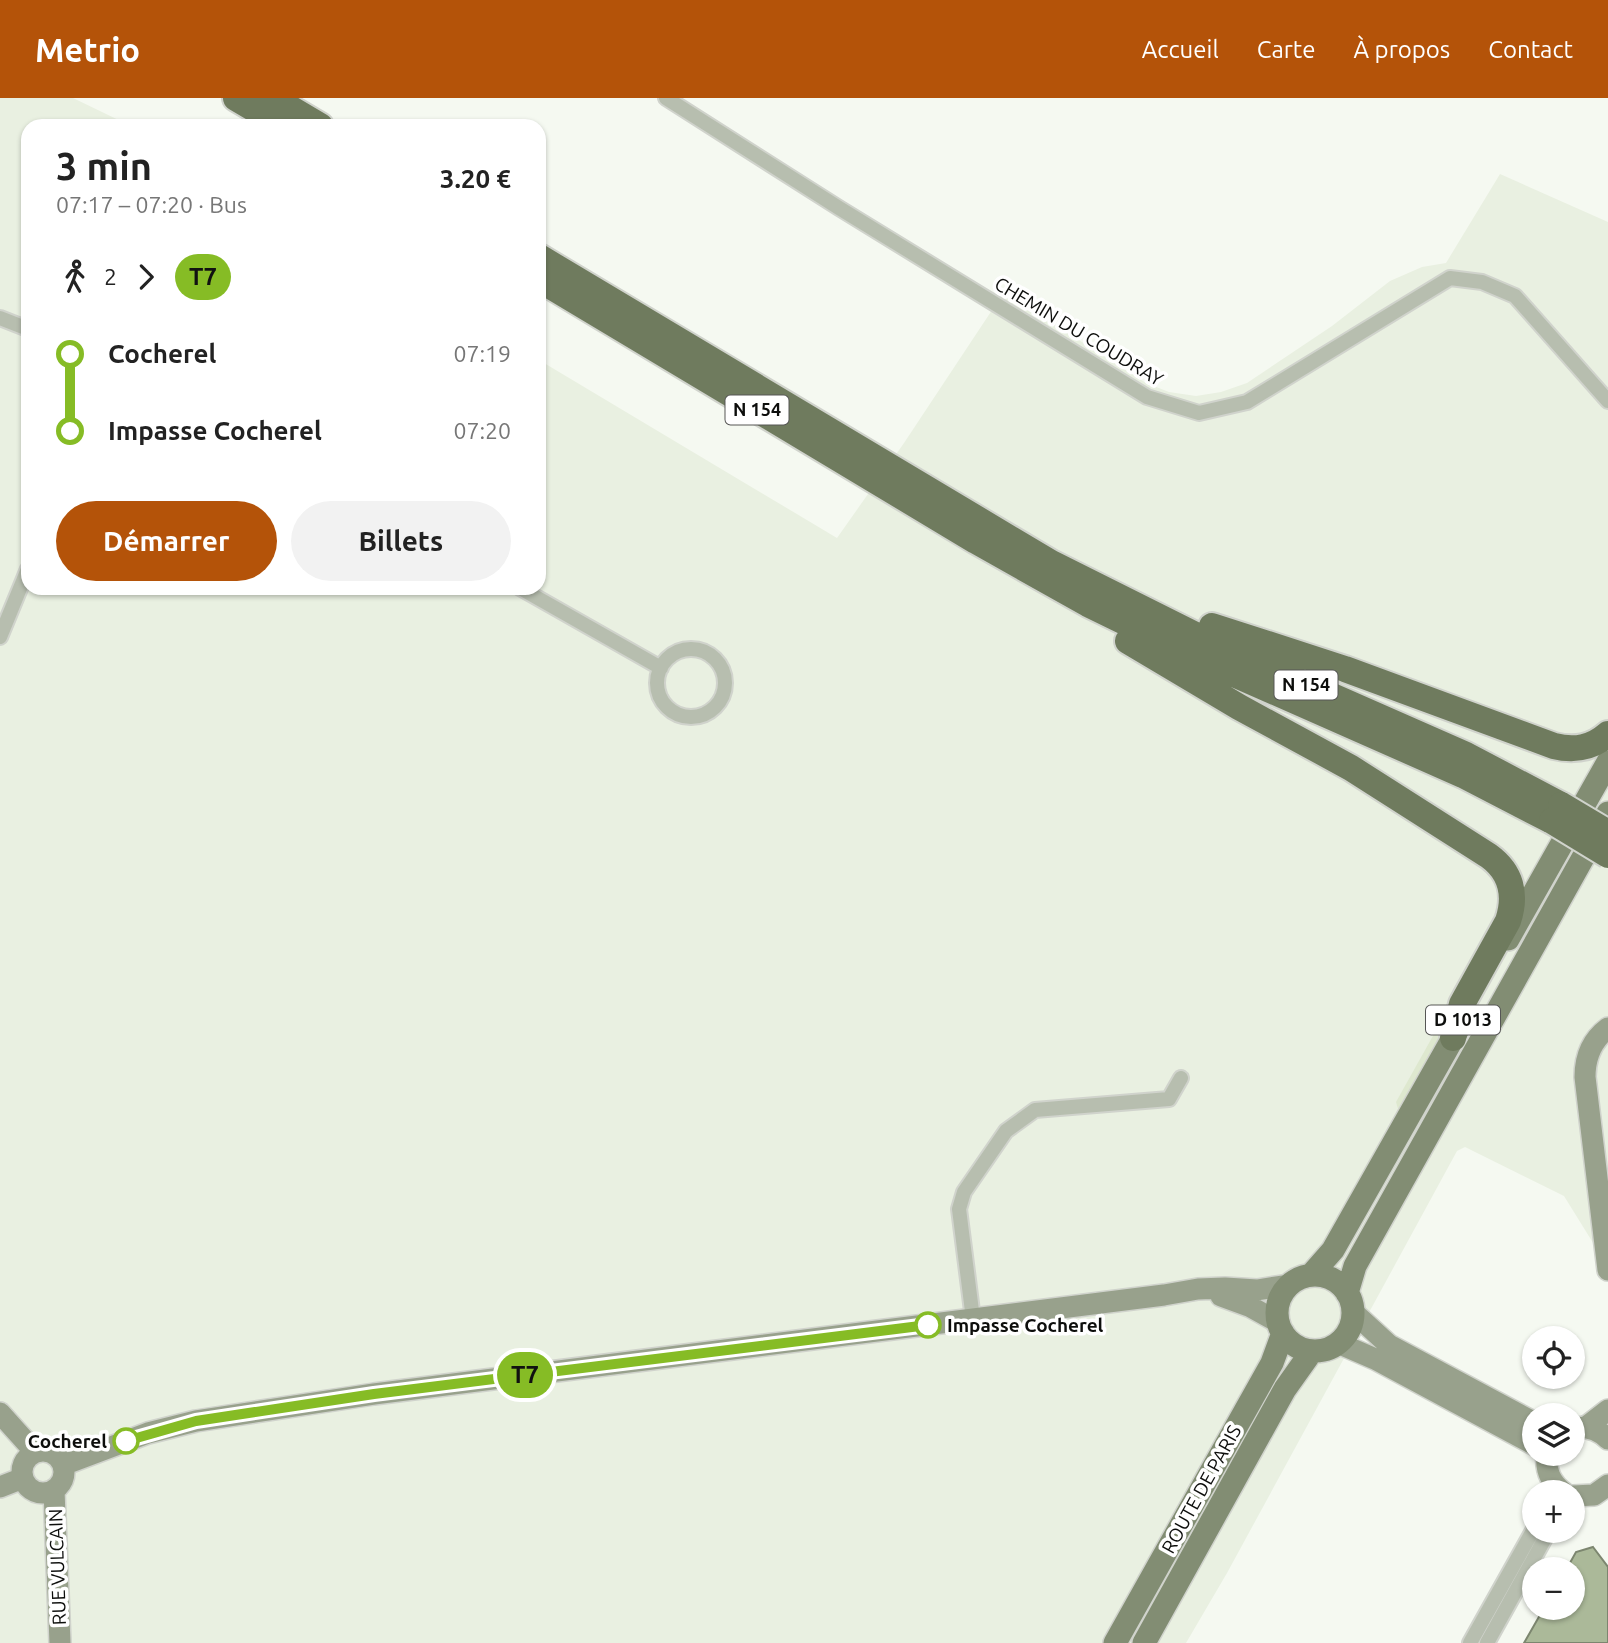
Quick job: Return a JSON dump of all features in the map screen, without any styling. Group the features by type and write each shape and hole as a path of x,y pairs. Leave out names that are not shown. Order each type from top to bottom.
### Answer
{"highway":[{"path":"236,98 271,119"},
{"path":"274,98 308,119"},
{"name":"N 154","path":"546,261 1051,562 1199,637 1466,755 1557,813 1608,855"},
{"name":"N 154","path":"546,283 976,541 1088,604 1209,663 1463,775 1608,833"},
{"path":"1051,562 1228,632 1345,669 1554,746 1576,749 1588,747 1608,734"},
{"path":"1088,604 1118,635 1239,707 1352,768 1489,856 1504,869 1512,890 1512,909 1462,1004 1453,1038"}],"main road":[{"name":"D 1013","path":"1311,1275 1333,1250 1608,762"},
{"name":"D 1013","path":"1350,1302 1355,1266 1608,813"},
{"path":"1311,1275 1332,1279 1350,1302 1349,1330 1330,1348 1312,1351 1300,1348 1290,1342 1280,1328 1278,1302 1289,1285 1298,1279 1311,1275"},
{"name":"ROUTE DE PARIS","path":"1115,1643 1272,1363 1280,1328"},
{"name":"ROUTE DE PARIS","path":"1144,1643 1286,1389 1312,1351"}],"street":[{"name":"CHEMIN DU COUDRAY","path":"666,98 1147,397 1199,413 1247,401 1450,278 1482,282 1515,296 1608,401"},
{"path":"0,318 21,327"},
{"path":"0,637 21,586"},
{"path":"532,595 661,668"},
{"path":"687,649 708,653 723,670 724,691 720,702 713,710 703,715 692,717 673,712 660,697 658,677 661,668 676,653 687,649"},
{"path":"1608,1028 1590,1048 1585,1077 1608,1270"},
{"path":"973,1319 959,1209 964,1192 1006,1131 1035,1110 1169,1099 1181,1078"},
{"path":"63,1465 148,1433 196,1421 374,1394 1199,1289 1257,1290 1289,1285"},
{"path":"1199,1289 1237,1301 1280,1328"},
{"path":"1350,1302 1389,1345 1522,1416"},
{"path":"1338,1343 1384,1363 1522,1438"},
{"path":"1585,1424 1608,1410"},
{"path":"0,1413 35,1452"},
{"path":"1585,1428 1595,1429 1608,1439"},
{"path":"48,1451 55,1454 63,1465 62,1482 54,1490 35,1492 23,1478 26,1460 35,1452 48,1451"},
{"path":"0,1487 23,1478"},
{"path":"1585,1494 1594,1495 1608,1485"},
{"name":"RUE VULCAIN","path":"54,1490 60,1643"},
{"path":"1470,1643 1526,1543"},
{"path":"1488,1643 1542,1543"}],"shaded area":[{"path":"0,98 73,98 116,119 21,119 21,595 546,595 546,364 837,538 1004,292 1146,383 1169,392 1196,396 1221,392 1247,383 1332,326 1390,281 1422,267 1446,263 1500,174 1608,222 1608,1267 1564,1196 1465,1147 1457,1151 1227,1573 1186,1643 0,1643"},
{"path":"1467,988 1398,1109 1396,1102 1457,993"},
{"path":"1593,1547 1608,1567 1608,1643 1524,1643 1537,1620 1585,1620 1585,1557 1573,1557 1576,1552"}],"bus line":[{"name":"T7","path":"126,1441 196,1421 374,1394 928,1325"}],"place":[{"name":"Impasse Cocherel","path":"928,1325"},
{"name":"Cocherel","path":"126,1441"}]}
